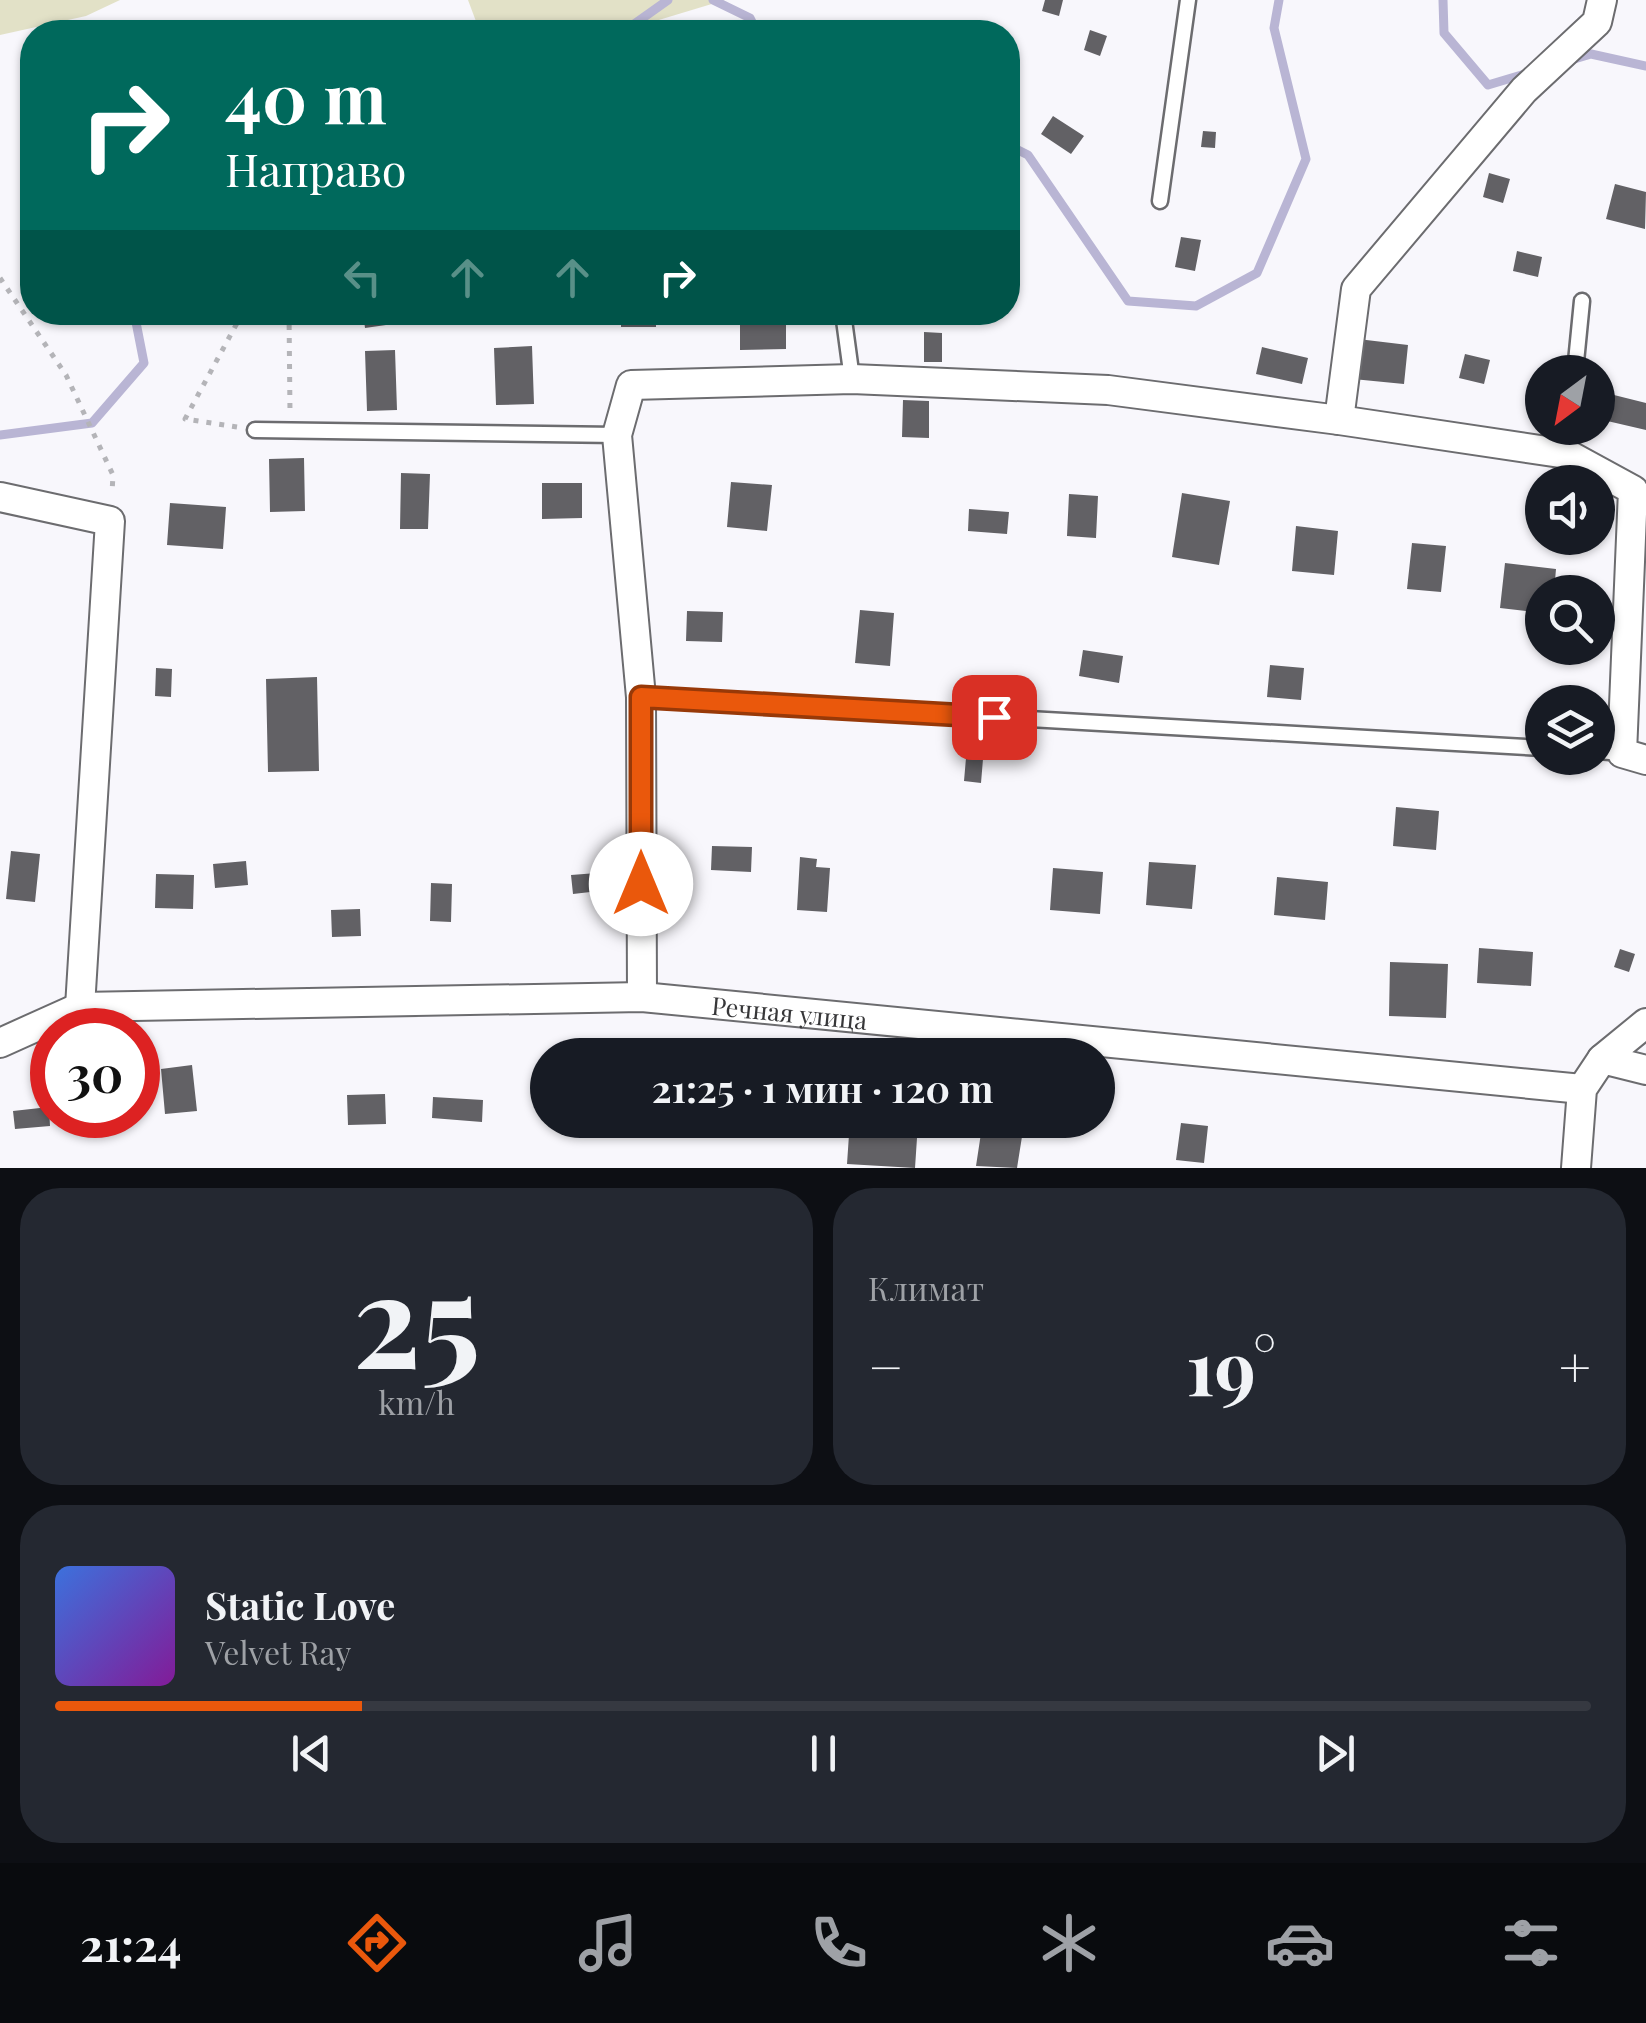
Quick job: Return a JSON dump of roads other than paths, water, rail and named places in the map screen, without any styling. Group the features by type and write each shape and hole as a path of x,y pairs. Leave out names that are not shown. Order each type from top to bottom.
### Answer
{"street":[{"path":"1339,420 1356,290 1524,90 1599,11"},
{"path":"642,997 641,697 617,435 632,386 852,379 1108,390 1339,420 1525,437"},
{"path":"1574,445 1633,490 1622,755"},
{"path":"0,498 110,520 80,1008"},
{"name":"Речная улица","path":"80,1008 642,997 1582,1089"},
{"path":"1576,1168 1582,1089 1602,1059 1646,1024"},
{"name":"Речная улица","path":"0,1043 30,1030"},
{"path":"1602,1059 1646,1070"}],"lane":[{"path":"1160,201 1188,0"},
{"path":"1577,355 1582,301"},
{"path":"845,325 852,379"},
{"path":"255,430 617,435"},
{"path":"641,697 1525,747"}],"waterway":[{"path":"640,20 668,0"},
{"path":"713,0 751,20"},
{"path":"1020,151 1028,155 1128,301 1196,306 1257,273 1306,159 1274,28 1279,0"},
{"path":"1443,0 1444,33 1488,85 1528,73"},
{"path":"1571,60 1591,54 1646,66"},
{"path":"0,435 92,423 144,363 137,325"}]}
